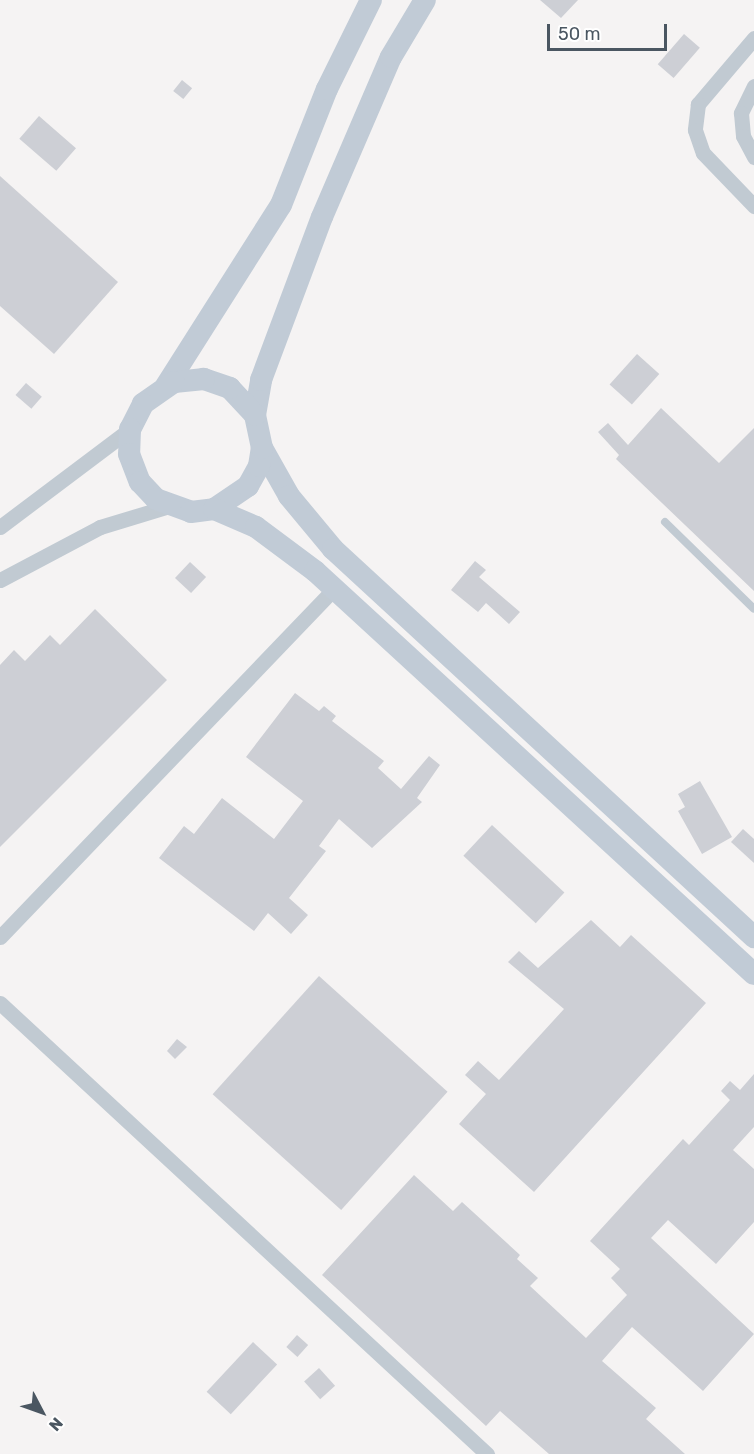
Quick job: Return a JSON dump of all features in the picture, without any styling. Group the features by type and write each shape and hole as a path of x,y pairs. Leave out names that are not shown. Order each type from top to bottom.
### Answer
{"street":[{"path":"169,506 140,482 129,454 130,429 143,404 166,386 281,205 327,89 371,0"},
{"path":"425,0 386,67 322,217 273,346 255,415 262,448 289,496 333,549 754,937"},
{"path":"754,38 698,104 695,130 702,153 754,206"},
{"path":"754,86 747,94 748,128 754,157"},
{"path":"166,386 204,379 230,388 255,415"},
{"path":"0,527 130,429"},
{"path":"214,509 248,486 262,448"},
{"path":"0,580 100,527 169,506 214,509 256,527 334,589 754,974"},
{"path":"0,937 334,589"},
{"path":"0,1003 487,1454"}],"lane":[{"path":"665,522 754,609"}],"building":[{"path":"540,0 578,0 561,18"},
{"path":"684,34 700,48 674,78 658,64"},
{"path":"182,80 192,88 183,99 173,91"},
{"path":"39,116 76,148 56,171 19,139"},
{"path":"0,176 118,282 54,354 0,306"},
{"path":"637,354 659,374 632,405 610,384"},
{"path":"26,383 42,397 31,409 16,395"},
{"path":"661,408 719,463 754,428 754,591 616,459 619,455 598,432 608,423 628,445"},
{"path":"475,561 486,570 479,577 520,612 509,624 486,603 478,612 451,590"},
{"path":"190,562 206,577 191,593 175,578"},
{"path":"95,609 167,680 0,847 0,665 14,650 25,661 50,635 60,645"},
{"path":"295,693 319,711 324,706 336,716 332,721 384,761 378,768 401,789 429,756 440,765 417,798 422,802 372,848 339,819 319,846 326,851 289,898 308,915 291,934 268,913 254,931 159,858 184,826 194,834 222,798 274,839 303,801 246,757"},
{"path":"700,781 732,837 702,854 678,811 685,807 678,794"},
{"path":"492,825 564,893 536,923 463,856"},
{"path":"743,829 754,839 754,863 731,842"},
{"path":"591,920 620,947 631,935 706,1003 534,1192 459,1124 486,1094 465,1075 478,1061 499,1080 564,1009 508,962 519,951 538,968"},
{"path":"319,976 448,1092 341,1210 213,1094"},
{"path":"177,1039 187,1047 175,1059 167,1051"},
{"path":"754,1074 754,1127 733,1150 754,1169 754,1222 716,1264 668,1220 651,1238 754,1334 703,1391 632,1327 602,1361 656,1408 646,1419 685,1454 549,1454 500,1411 486,1426 322,1275 414,1175 453,1211 462,1202 520,1255 517,1259 538,1278 530,1286 586,1338 627,1295 611,1278 620,1269 590,1241 683,1139 689,1145 730,1100 721,1091 730,1081 740,1090"},
{"path":"297,1335 308,1345 297,1357 286,1347"},
{"path":"253,1342 277,1365 231,1414 207,1392"},
{"path":"319,1368 335,1386 320,1399 304,1381"}]}
